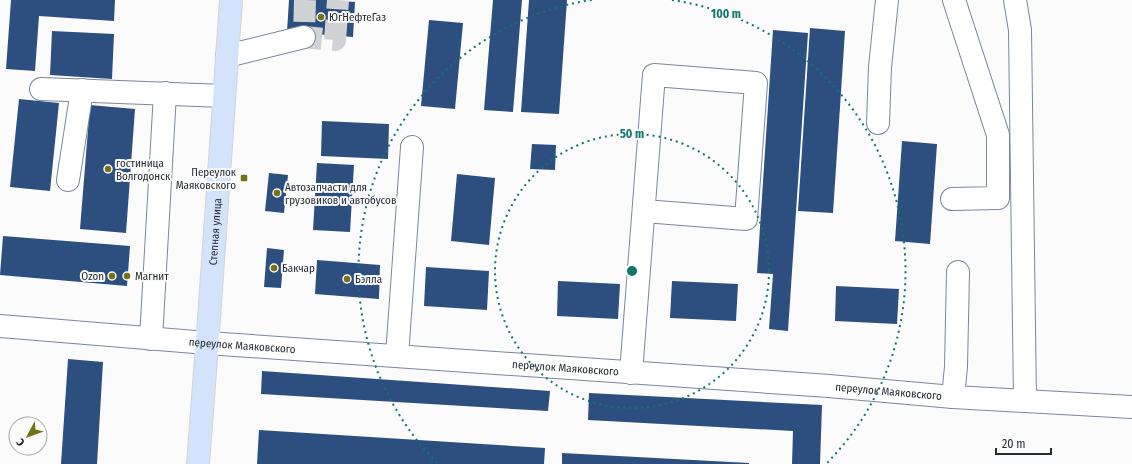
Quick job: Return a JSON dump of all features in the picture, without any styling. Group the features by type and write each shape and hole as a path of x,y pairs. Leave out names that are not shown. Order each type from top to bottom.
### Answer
{"main road":[{"name":"Степная улица","path":"198,464 231,0"}],"street":[{"path":"878,123 880,67 887,0"},
{"path":"952,199 998,198 998,135 954,0"},
{"path":"1015,0 1020,30 1025,401"},
{"path":"227,56 304,37"},
{"path":"632,372 654,75 756,83 746,219 644,211"},
{"path":"40,88 224,96"},
{"path":"68,180 82,90"},
{"path":"151,339 165,93"},
{"path":"397,356 412,147"},
{"path":"953,397 956,367 958,272"},
{"name":"переулок Маяковского","path":"0,326 151,339 632,372 953,397 1132,408"}],"building":[{"path":"11,0 115,0 114,21 39,16 35,71 6,69"},
{"name":"ЮгНефтеГаз","path":"289,0 355,2 353,37 287,32"},
{"path":"493,0 522,0 513,112 484,110"},
{"path":"529,0 567,0 559,114 521,112"},
{"path":"429,20 463,23 455,109 421,106"},
{"path":"810,28 845,31 833,213 798,211"},
{"path":"773,30 808,33 788,331 769,329 773,274 757,273"},
{"path":"52,31 114,34 112,79 50,75"},
{"path":"19,99 59,103 50,191 10,187"},
{"name":"гостиница Волгодонск","path":"90,105 135,109 126,233 80,229"},
{"path":"322,121 389,124 388,159 321,156"},
{"path":"902,141 937,144 930,244 895,241"},
{"path":"532,144 556,145 555,170 530,169"},
{"path":"317,163 354,165 350,232 313,230"},
{"name":"Автозапчасти для грузовиков и автобусов","path":"269,173 288,175 284,213 265,211"},
{"path":"457,174 495,178 489,245 451,241"},
{"path":"3,236 130,246 127,286 0,275"},
{"name":"Бакчар","path":"267,248 284,250 281,288 264,287"},
{"name":"Бэлла","path":"317,260 380,265 379,299 315,294"},
{"path":"426,267 489,271 487,310 424,306"},
{"path":"558,281 620,284 618,319 557,316"},
{"path":"672,281 738,284 736,321 670,318"},
{"path":"836,286 899,289 897,324 835,321"},
{"path":"68,359 103,362 97,464 61,464"},
{"path":"262,371 550,391 548,411 261,394"},
{"path":"589,393 822,405 820,464 792,464 793,431 588,420"},
{"path":"259,430 545,448 544,464 257,464"},
{"path":"562,453 749,463 749,464 562,464"}],"tunnel":[{"path":"305,0 304,37 335,40 338,0"}],"place":[{"name":"ЮгНефтеГаз","path":"321,17"},
{"name":"гостиница Волгодонск","path":"108,169"},
{"name":"Переулок Маяковского","path":"244,178"},
{"name":"Автозапчасти для грузовиков и автобусов","path":"277,193"},
{"name":"Бакчар","path":"274,268"},
{"name":"Ozon","path":"112,276"},
{"name":"Магнит","path":"127,276"},
{"name":"Бэлла","path":"347,279"}]}
